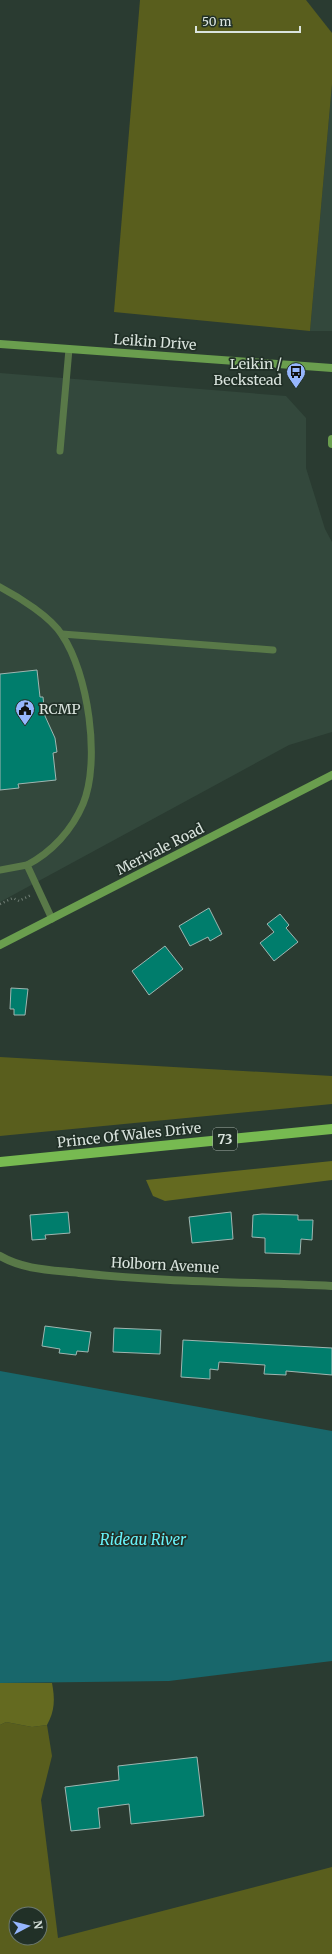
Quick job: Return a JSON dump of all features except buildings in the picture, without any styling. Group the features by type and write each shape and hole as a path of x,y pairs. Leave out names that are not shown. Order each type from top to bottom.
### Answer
{"main road":[{"name":"Leikin Drive","path":"0,344 332,368"},
{"path":"332,439 332,444"},
{"name":"Merivale Road","path":"0,946 332,776"},
{"name":"Prince Of Wales Drive","path":"0,1162 332,1129"}],"street":[{"name":"Holborn Avenue","path":"0,1256 29,1268 115,1277 332,1286"}],"lane":[{"path":"60,451 69,349"},
{"path":"0,587 43,616 62,634 75,661 85,690 92,752 84,803 74,822 46,853 27,865 0,870"},
{"path":"62,634 273,650"},
{"path":"27,865 52,919"}],"path":[{"path":"0,904 12,898 19,901 39,890"}],"shaded area":[{"path":"332,84 332,331 310,331"},
{"name":"RCMP","path":"0,373 286,396 306,418 306,468 325,529 332,542 332,732 289,745 0,902"}],"green space":[{"path":"140,0 306,0 332,33 332,84 310,331 114,312"},
{"path":"0,1057 332,1076 332,1104 0,1136"},
{"path":"332,1161 332,1180 165,1201 153,1196 146,1180"},
{"path":"0,1683 52,1683 54,1705 52,1715 47,1725 32,1727 6,1722 0,1725"},
{"path":"6,1722 32,1727 47,1725 52,1756 41,1800 58,1938 332,1867 332,1954 0,1954 0,1725"}],"water":[{"name":"Rideau River","path":"0,1371 332,1431 332,1661 169,1681 0,1683"}],"place":[{"name":"Leikin / Beckstead","path":"296,389"},
{"name":"RCMP","path":"25,726"}]}
